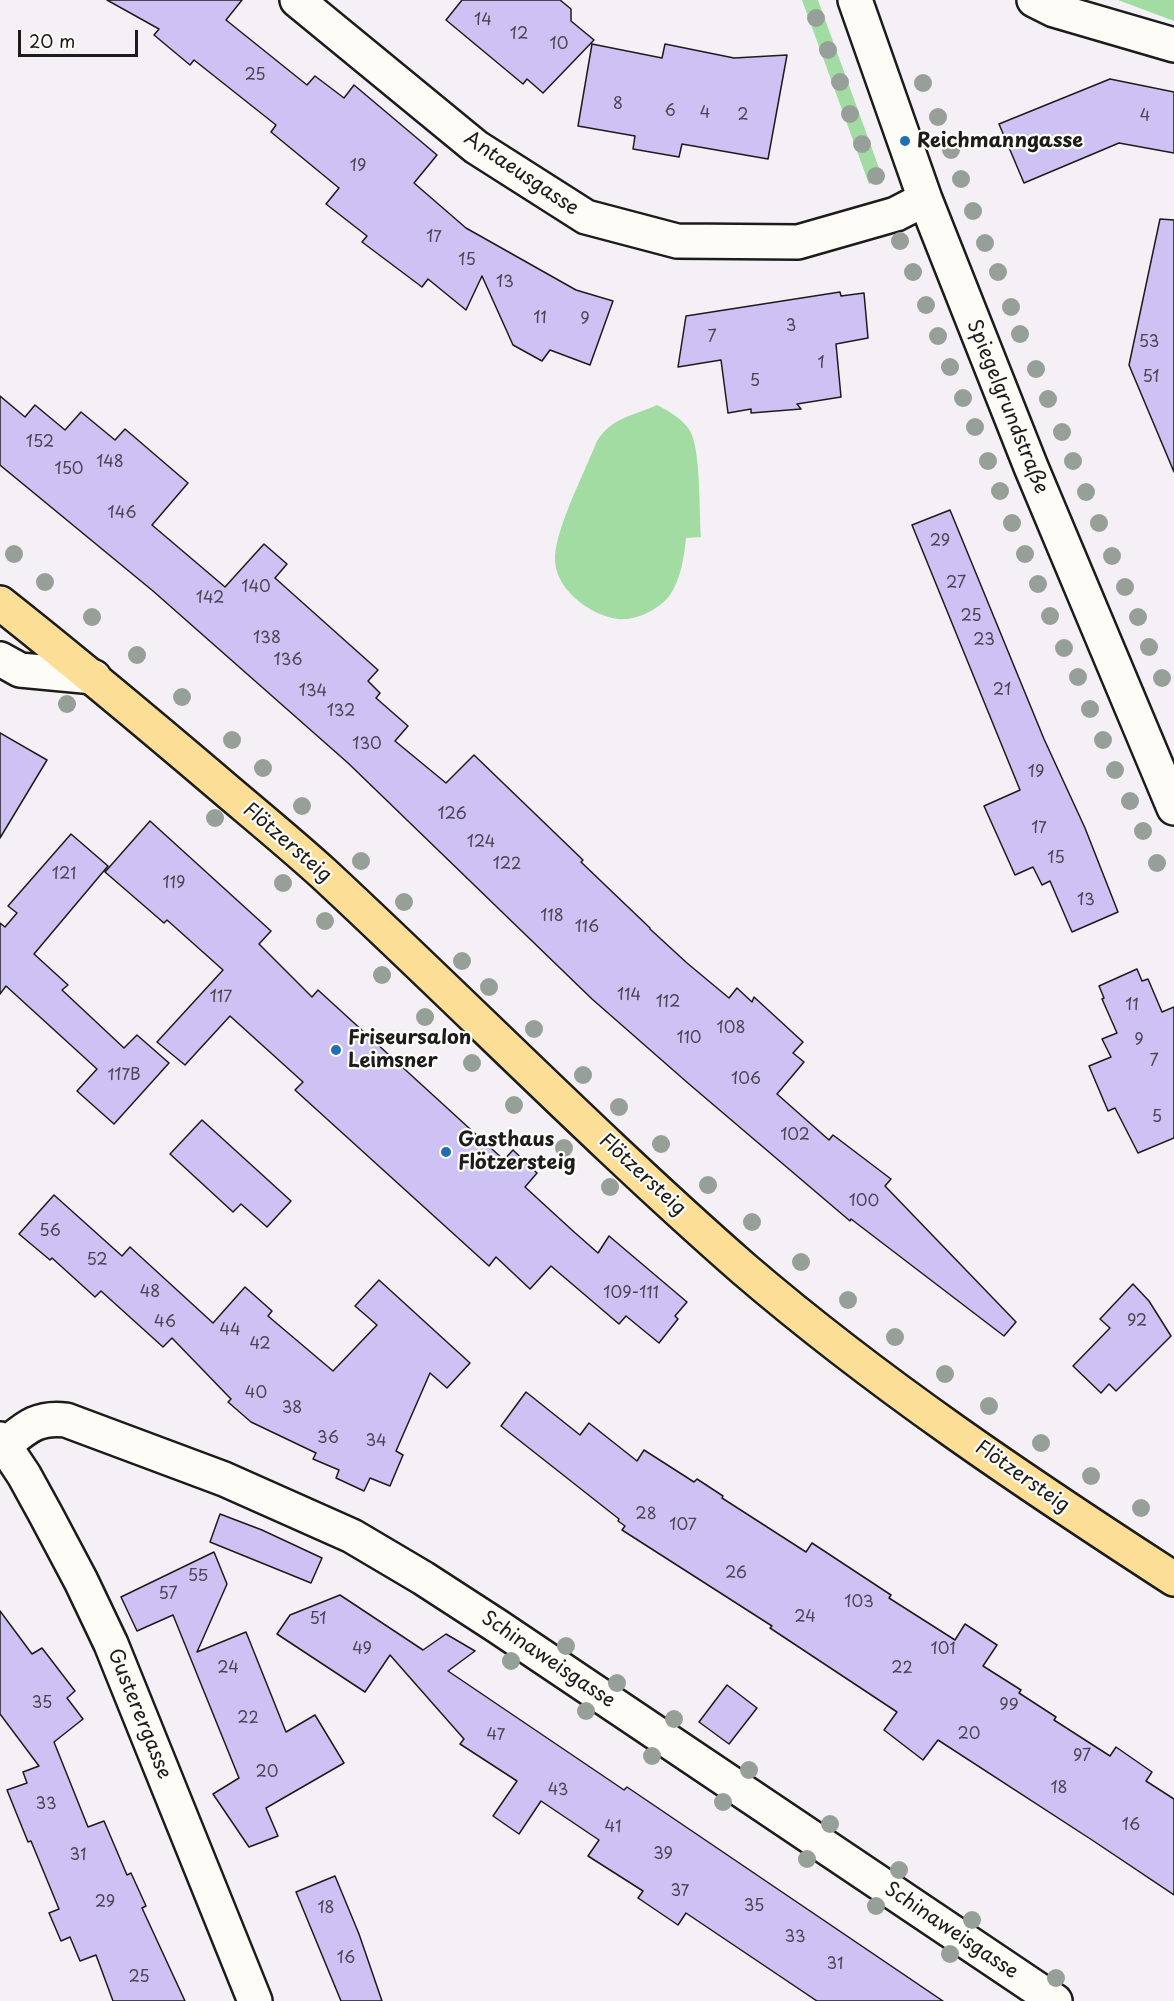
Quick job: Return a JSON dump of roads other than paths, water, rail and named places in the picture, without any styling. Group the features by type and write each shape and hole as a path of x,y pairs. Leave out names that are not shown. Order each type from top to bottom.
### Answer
{"main road":[{"name":"Flötzersteig","path":"0,603 94,677 321,872 638,1173 746,1270 836,1344 933,1415 1062,1507 1174,1579"}],"street":[{"name":"Antaeusgasse","path":"297,0 476,147 586,217 677,241 798,242 896,214 925,199"},
{"name":"Spiegelgrundstraße","path":"855,0 925,199 1030,467 1174,808"},
{"path":"1034,0 1054,10 1174,45"},
{"path":"0,659 21,670 94,677"},
{"name":"Schinaweisgasse","path":"2,1445 36,1422 53,1418 66,1420 224,1479 352,1536 497,1626 1055,2001"},
{"name":"Gusterergasse","path":"2,1445 46,1515 111,1644 255,2001"}],"place":[{"name":"Reichmanngasse","path":"905,141"},
{"name":"Friseursalon Leimsner","path":"336,1050"},
{"name":"Gasthaus Flötzersteig","path":"446,1152"}]}
